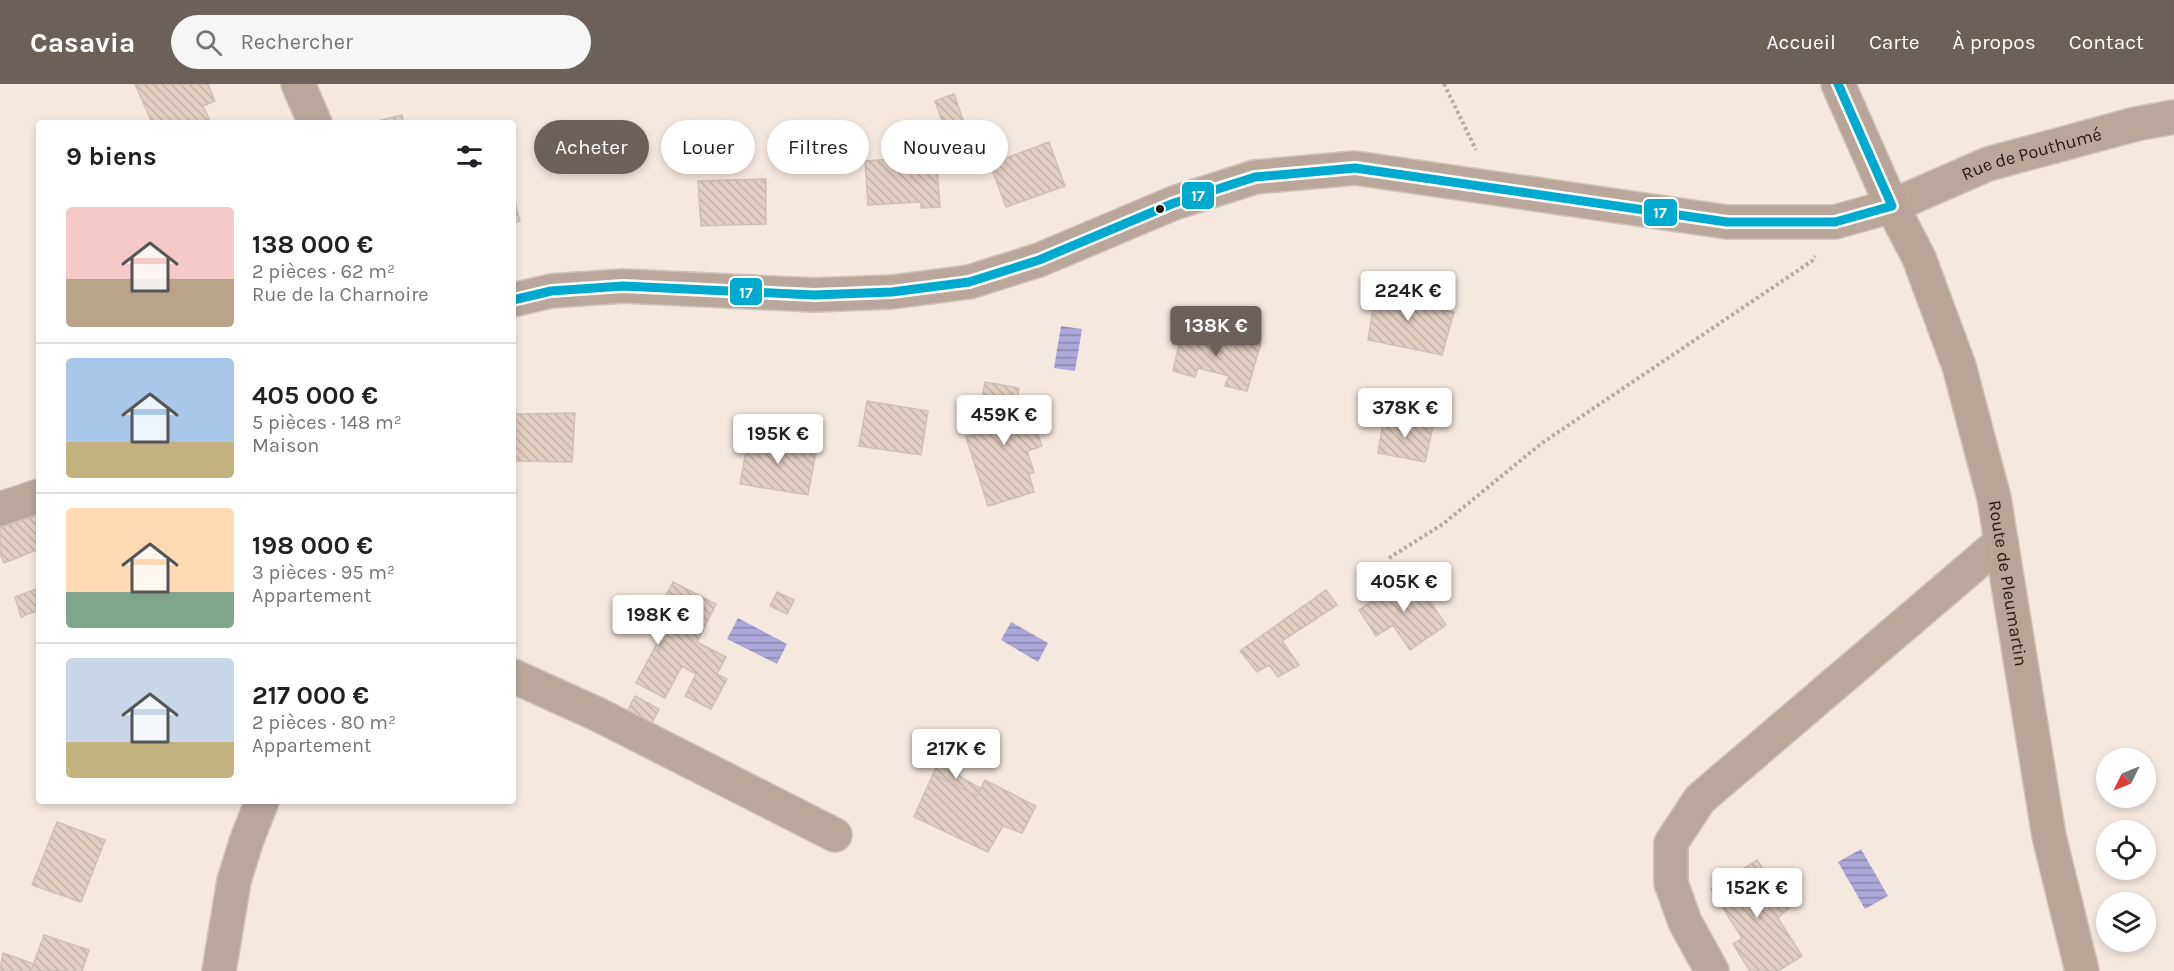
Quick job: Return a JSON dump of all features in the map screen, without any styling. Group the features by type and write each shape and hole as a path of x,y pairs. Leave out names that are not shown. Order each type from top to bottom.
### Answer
{"main road":[{"name":"Route de Pleumartin","path":"1838,84 1892,206 1919,258 1959,366 1994,498 2049,836 2082,971"}],"street":[{"path":"298,84 314,120"},
{"name":"Rue de Pouthumé","path":"516,299 551,291 623,286 814,295 892,292 969,282 1039,260 1174,203 1255,177 1355,168 1727,222 1835,222 1892,206 1988,164 2136,124 2174,117"},
{"path":"0,509 36,497"},
{"path":"1712,971 1684,922 1671,883 1671,843 1700,799 2001,542"},
{"path":"516,677 599,715 836,835"},
{"path":"219,971 234,881 261,804"}],"path":[{"path":"1444,84 1495,188"},
{"path":"1389,558 1443,524 1542,443 1812,261 1835,222"}],"shaded area":[{"path":"1061,326 1082,329 1075,371 1054,368"},
{"path":"738,618 787,644 777,664 727,639"},
{"path":"1011,622 1048,643 1038,662 1001,640"},
{"path":"1861,849 1888,896 1865,909 1838,862"}],"building":[{"path":"135,84 208,84 215,101 203,106 210,120 151,120"},
{"path":"954,94 963,120 942,120 935,101"},
{"path":"402,115 403,120 382,120"},
{"path":"1049,142 1065,186 1006,207 994,174 1008,174 1008,157"},
{"path":"881,160 881,174 937,174 940,207 921,208 921,202 868,205 866,174 869,174 869,161"},
{"path":"766,179 766,224 701,226 698,181"},
{"path":"516,206 520,221 516,222"},
{"path":"1377,284 1406,289 1406,303 1454,312 1442,355 1368,340"},
{"path":"1184,322 1208,328 1205,338 1235,347 1238,337 1261,343 1247,391 1225,386 1229,376 1198,368 1195,377 1173,371"},
{"path":"985,382 1019,388 1015,412 1018,421 1032,416 1042,446 1027,451 1034,472 1029,474 1034,492 988,506 966,437 987,431 980,411"},
{"path":"867,401 928,411 921,455 859,446"},
{"path":"575,413 572,462 516,461 516,414"},
{"path":"1384,417 1433,426 1425,462 1378,453"},
{"path":"749,434 817,446 808,495 740,484"},
{"path":"36,516 36,550 4,563 0,554 0,527"},
{"path":"1412,574 1446,625 1410,650 1393,625 1376,636 1359,610"},
{"path":"673,582 716,604 697,642 726,657 717,674 727,679 711,709 685,696 696,674 682,666 665,698 636,683 654,649 658,651 672,624 655,616"},
{"path":"36,589 36,611 21,617 15,597"},
{"path":"1326,590 1337,605 1282,641 1299,665 1278,677 1269,665 1257,672 1240,651"},
{"path":"777,592 794,600 787,614 770,606"},
{"path":"659,640 663,642 658,651 654,649"},
{"path":"635,696 659,709 651,725 627,712"},
{"path":"938,764 980,788 977,796 933,774"},
{"path":"933,774 977,796 985,780 1036,806 1022,833 1003,826 988,852 914,817"},
{"path":"57,822 105,840 81,902 32,885"},
{"path":"1757,860 1789,908 1778,918 1802,956 1778,971 1750,971 1733,944 1742,938 1711,889"},
{"path":"44,935 89,950 82,971 31,971"},
{"path":"3,953 34,964 31,971 0,971"}],"transit line":[{"name":"17","path":"1838,84 1892,206"},
{"name":"17","path":"516,299 551,291 623,286 814,295 892,292 969,282 1039,260 1174,203 1255,177 1355,168 1727,222 1835,222 1892,206"}]}
